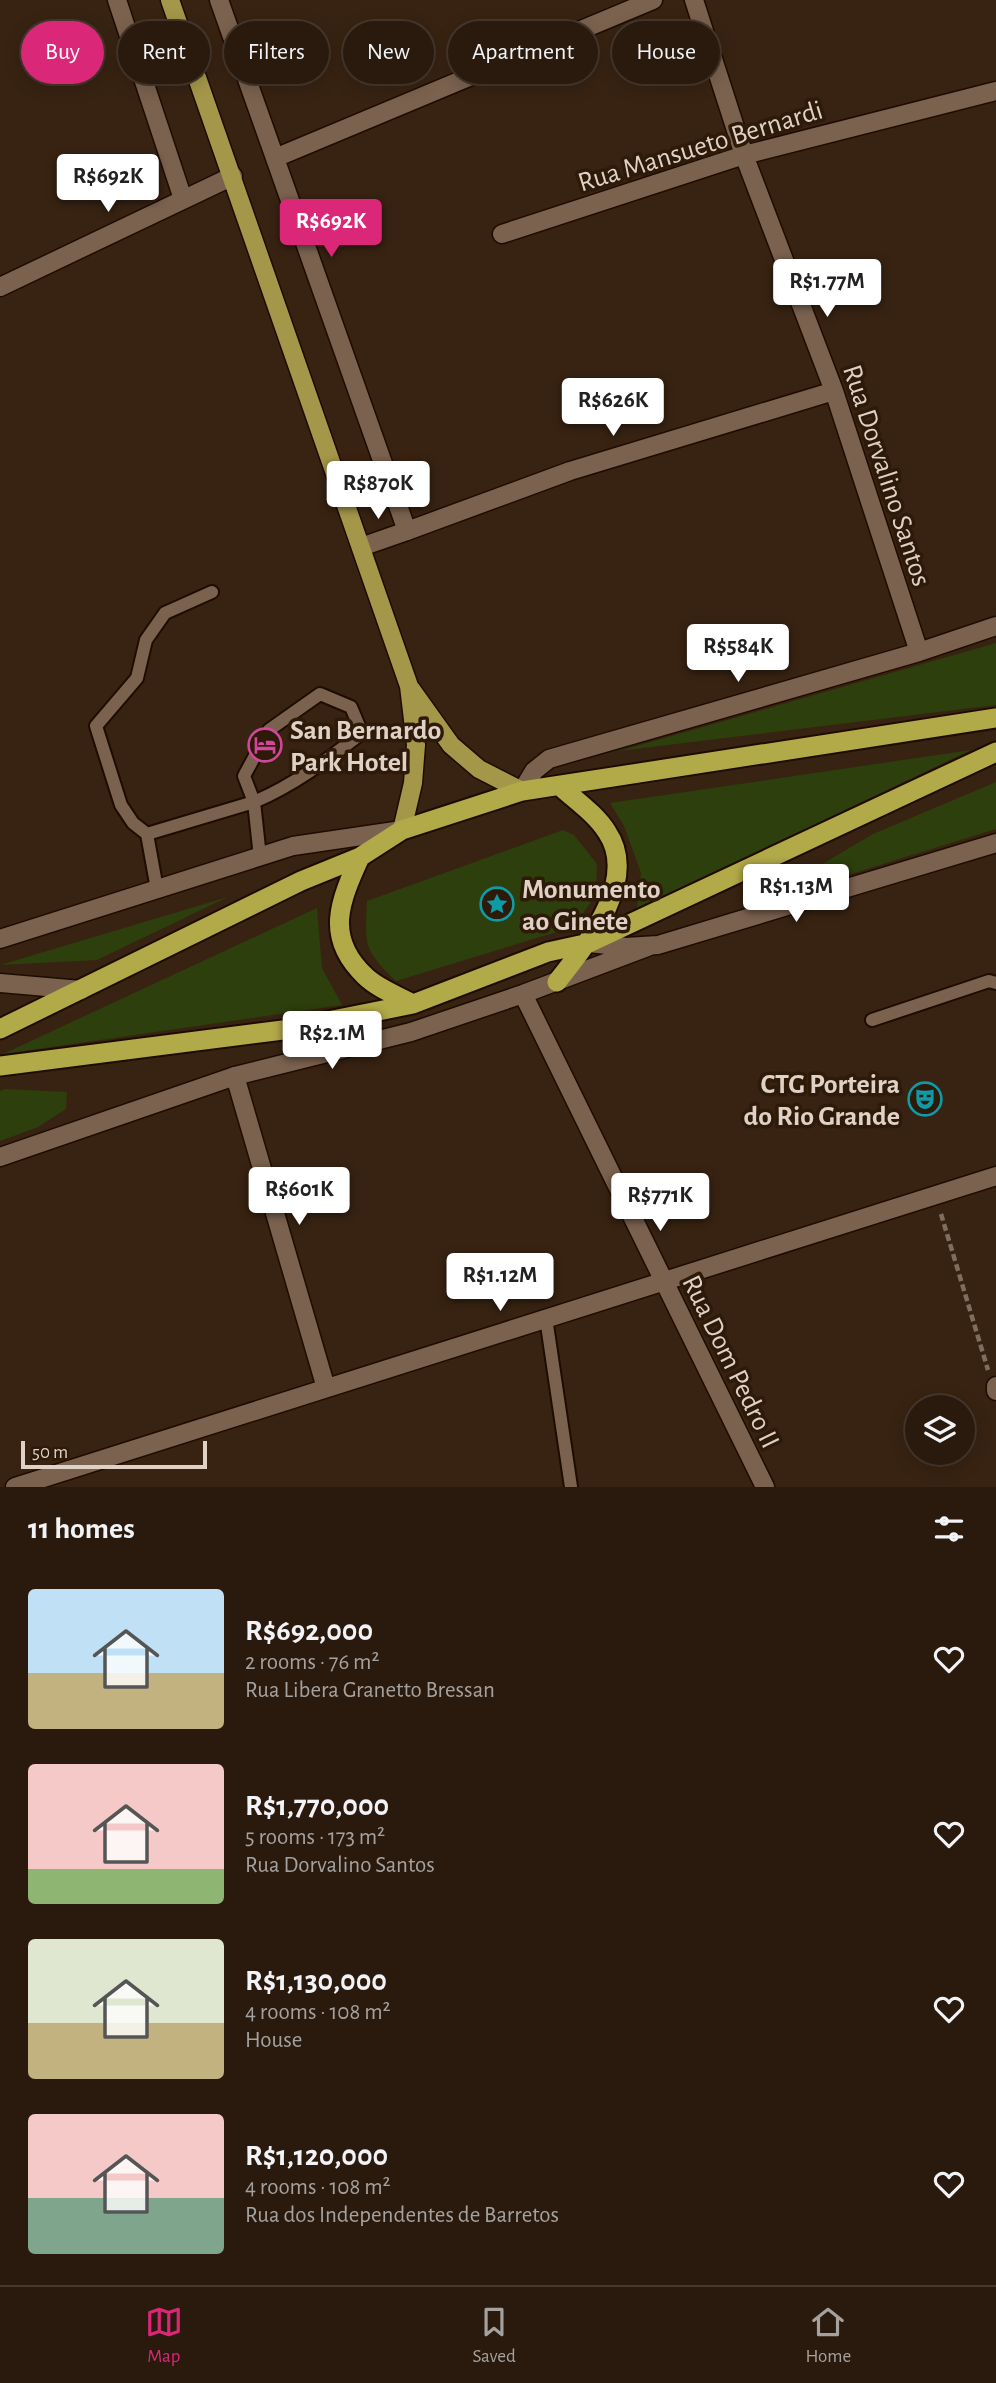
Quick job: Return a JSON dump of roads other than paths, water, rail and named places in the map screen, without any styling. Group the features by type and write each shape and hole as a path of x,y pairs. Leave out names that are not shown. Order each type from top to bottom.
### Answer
{"highway":[{"path":"0,1029 301,881 360,857 401,831 522,791 996,718"},
{"path":"0,1066 283,1030 413,1004 548,952 589,943 996,752"},
{"path":"556,982 589,943 610,902 616,854 608,832 560,786"},
{"path":"360,857 339,911 339,933 348,954 366,978 413,1004"}],"main road":[{"path":"170,0 409,686 416,746 413,783 401,831"},
{"path":"409,686 451,746 479,769 522,791"}],"street":[{"path":"117,0 183,199"},
{"path":"219,0 407,531"},
{"path":"275,158 653,0"},
{"name":"Rua Dorvalino Santos","path":"694,0 744,155 834,391 919,652"},
{"name":"Rua Mansueto Bernardi","path":"502,234 744,155 996,91"},
{"path":"0,287 233,176"},
{"path":"361,547 570,471 834,391"},
{"path":"522,791 534,771 549,759 919,652 996,626"},
{"path":"0,939 293,846 401,831"},
{"path":"0,1157 235,1076 411,1032 523,995 650,946 996,843"},
{"path":"589,943 650,946"},
{"path":"0,983 82,990"},
{"name":"Rua Dom Pedro II","path":"523,995 765,1487"},
{"path":"235,1076 326,1388"},
{"path":"15,1487 45,1482 326,1388 996,1176"}],"lane":[{"path":"157,889 147,834 134,823 121,805 96,726 137,678 146,640 165,613 212,592"},
{"path":"147,834 254,802 282,790 318,768 362,733 351,707 320,694 269,730 244,776 254,802 260,857"},
{"path":"872,1020 989,981 996,983"},
{"path":"546,1318 571,1487"}],"place":[{"name":"San Bernardo Park Hotel","path":"265,745"},
{"name":"Monumento ao Ginete","path":"497,904"},
{"name":"CTG Porteira do Rio Grande","path":"925,1099"}]}
